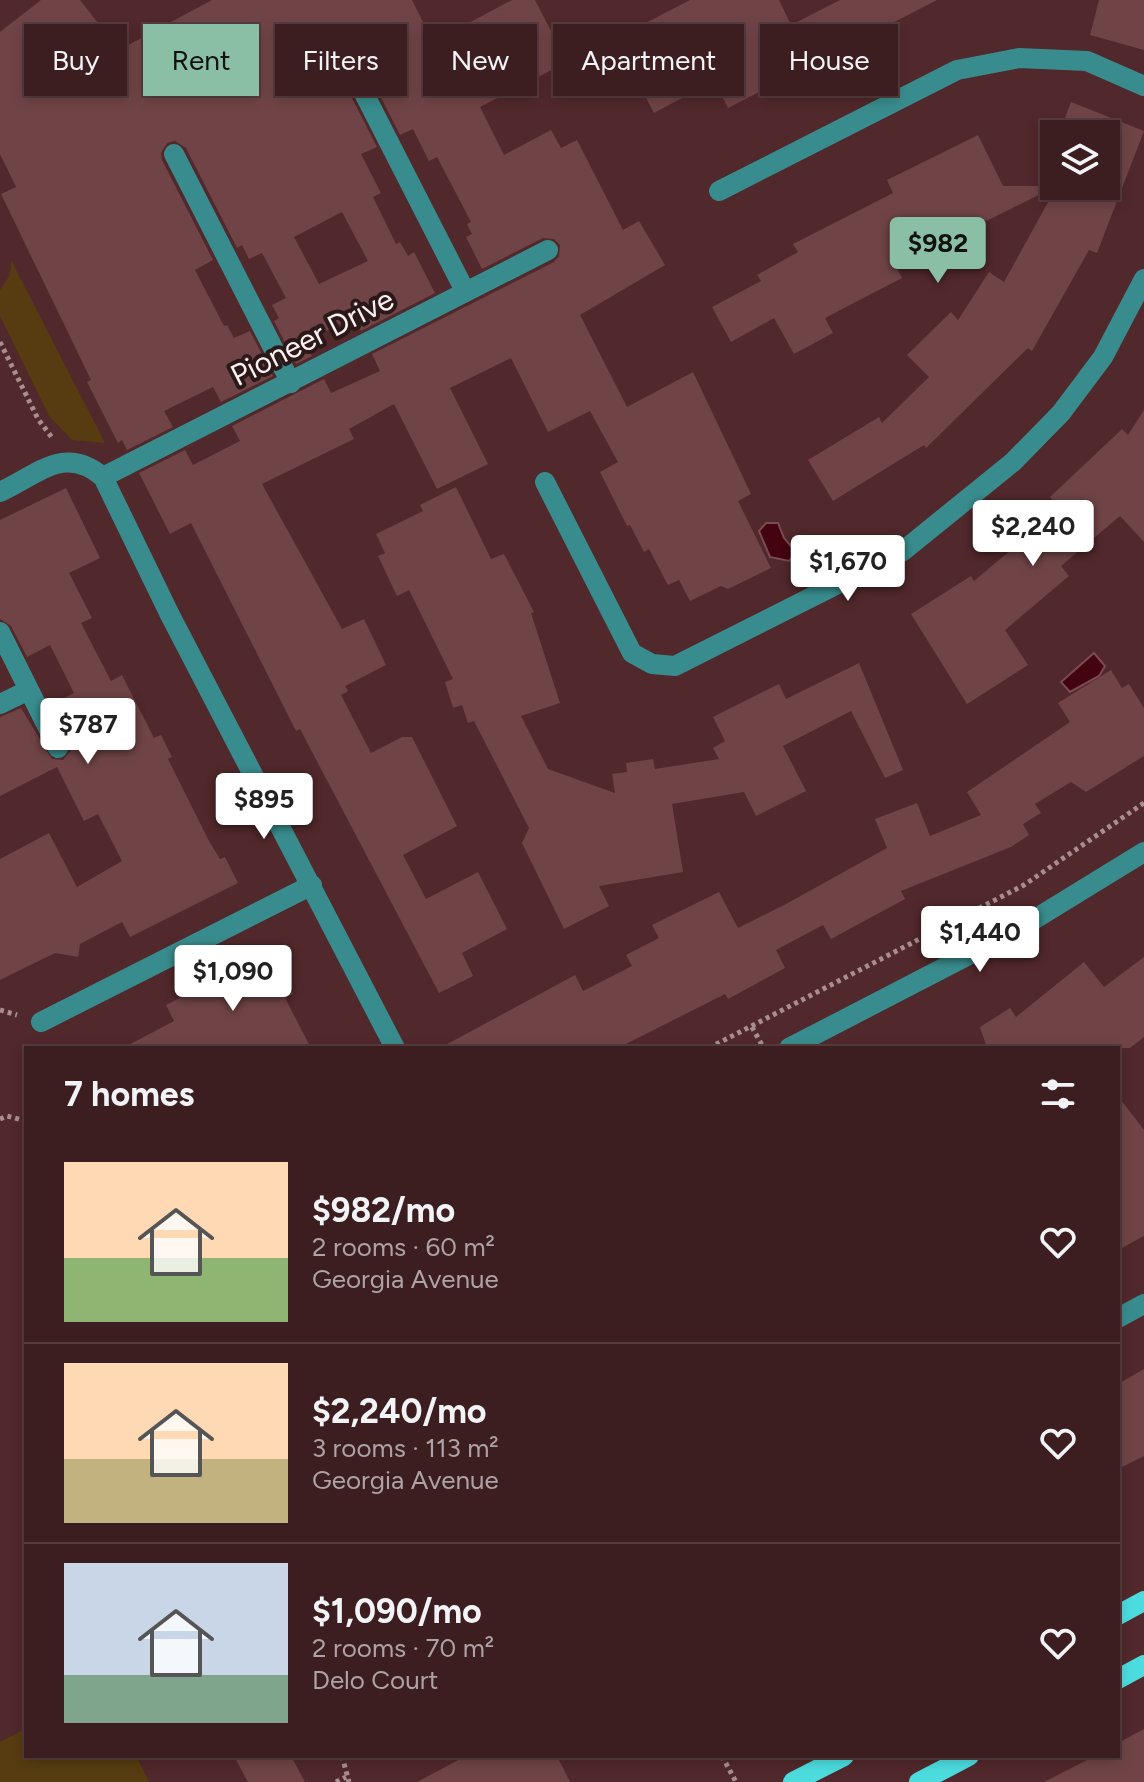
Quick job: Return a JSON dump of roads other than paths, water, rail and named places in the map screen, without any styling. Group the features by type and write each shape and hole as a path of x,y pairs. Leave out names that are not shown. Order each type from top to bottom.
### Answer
{"main road":[{"path":"1120,1614 1144,1601"},
{"path":"1120,1678 1144,1665"},
{"path":"793,1782 840,1758"},
{"path":"919,1782 965,1758"}],"street":[{"path":"719,191 957,70 1019,58 1087,61 1144,86"},
{"path":"365,96 465,291"},
{"path":"174,154 291,383"},
{"name":"Pioneer Drive","path":"103,477 548,250"},
{"path":"545,482 632,653 652,664 675,666 903,551 1013,462 1061,413 1103,357 1144,279"},
{"path":"0,492 68,459 87,464 103,477 170,615 394,1046"},
{"path":"0,632 58,748"},
{"path":"0,704 29,690"},
{"path":"793,1046 1017,930 1144,852"},
{"path":"41,1022 312,885"},
{"path":"1120,1317 1144,1304"}]}
